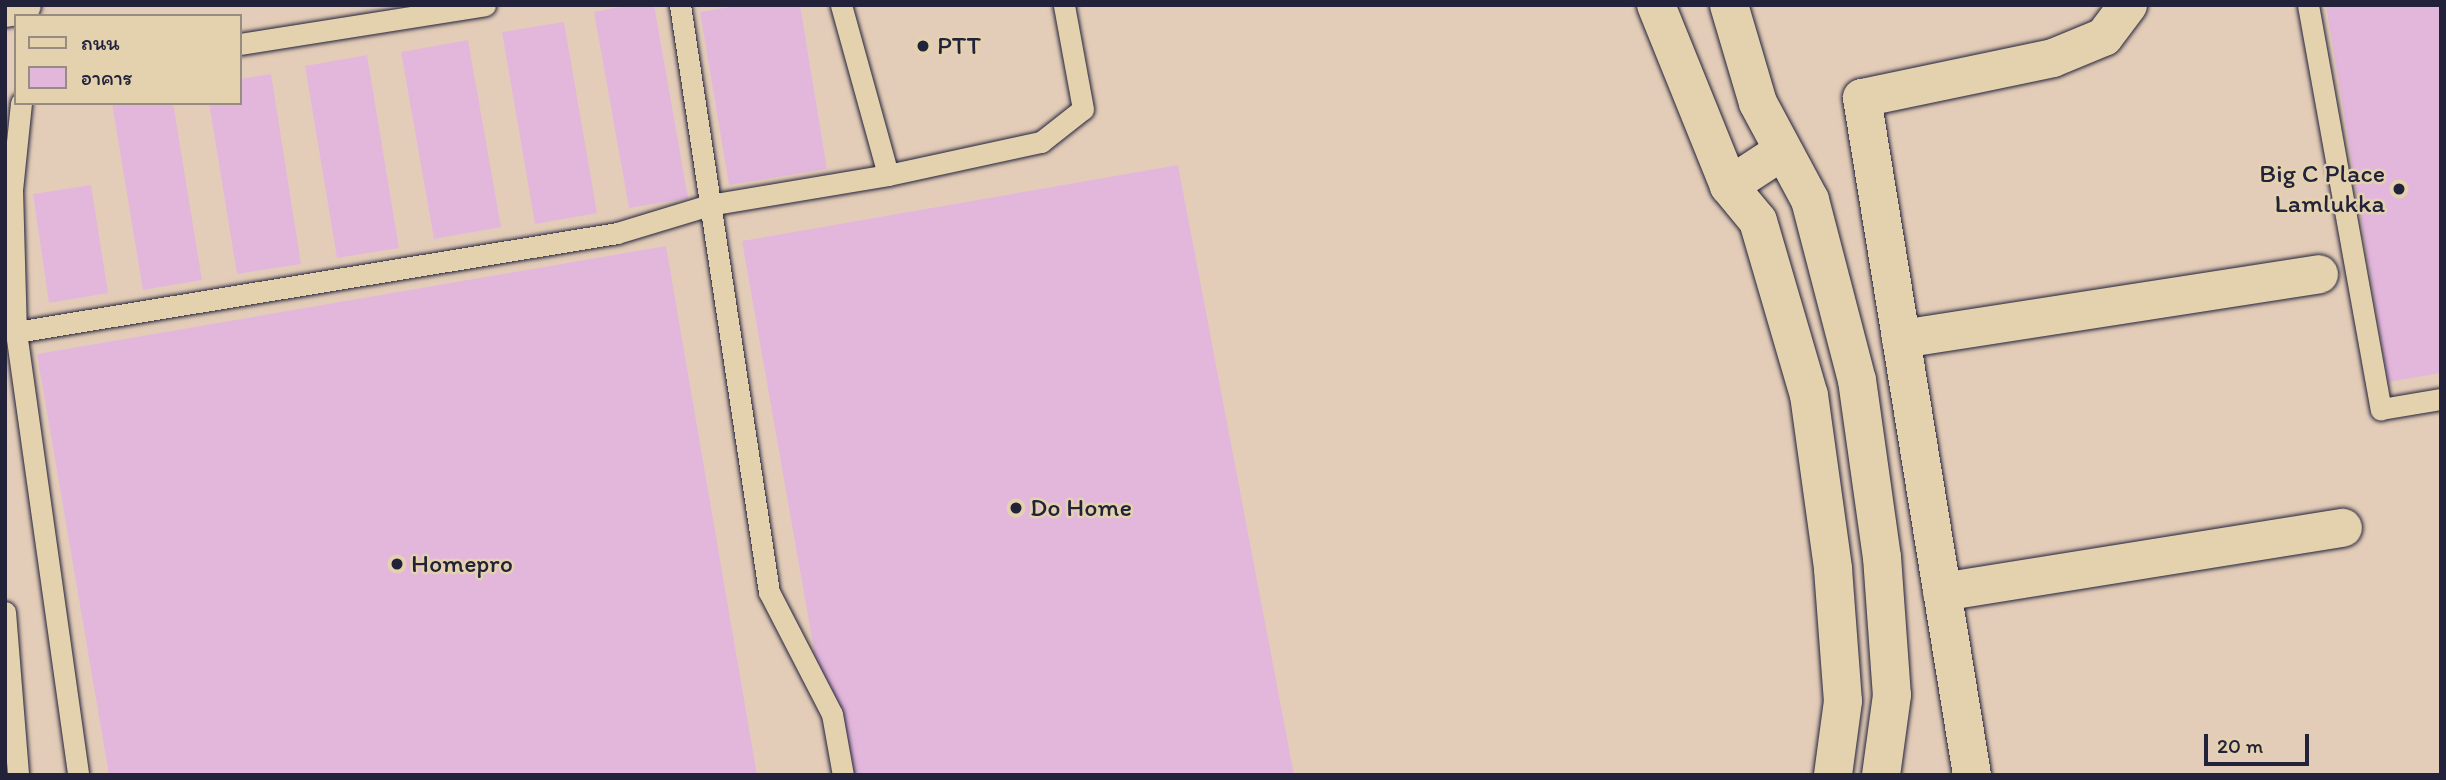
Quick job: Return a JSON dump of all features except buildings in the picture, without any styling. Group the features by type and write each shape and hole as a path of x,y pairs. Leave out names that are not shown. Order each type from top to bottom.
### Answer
{"street":[{"path":"1656,5 1729,186 1758,221 1809,395 1833,569 1843,701 1833,775"},
{"path":"1729,5 1758,103 1781,152 1810,200 1857,380 1882,557 1892,695 1881,775"},
{"path":"1972,775 1862,97 2053,58 2104,37 2128,5"},
{"path":"1729,186 1781,152"},
{"path":"1901,339 2319,274"},
{"path":"1942,592 2343,528"}],"lane":[{"path":"242,44 485,5"},
{"path":"680,5 769,592 832,714 843,775"},
{"path":"841,5 888,175"},
{"path":"16,332 617,233 709,205 888,175 1041,142 1083,109 1064,5"},
{"path":"2308,5 2381,409 2441,399"},
{"path":"21,105 12,190 16,332 78,775"},
{"path":"5,612 18,775"}],"place":[{"name":"PTT","path":"923,46"},
{"name":"Big C Place Lamlukka","path":"2399,189"},
{"name":"Do Home","path":"1016,508"},
{"name":"Homepro","path":"397,564"}]}
